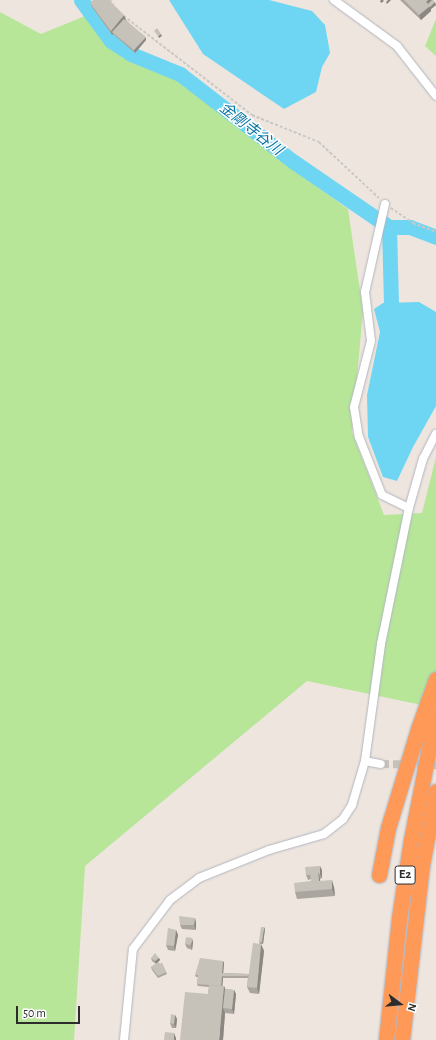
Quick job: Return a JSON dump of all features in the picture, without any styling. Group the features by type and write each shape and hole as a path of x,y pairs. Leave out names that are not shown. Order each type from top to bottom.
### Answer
{"highway":[{"path":"379,875 388,828 418,729 436,679"},
{"name":"E2","path":"386,1040 398,926 409,848 436,712"},
{"name":"E2","path":"402,1040 422,865 436,791"}],"street":[{"path":"334,0 398,46 436,96"},
{"path":"385,204 365,292 371,341 354,407 359,437 382,495 410,508"},
{"path":"124,1040 133,949 170,900 199,878 269,850 324,834 343,819 352,805 365,761 381,644 410,508 423,459 436,434"},
{"path":"365,761 381,764"}],"path":[{"path":"110,0 118,9"},
{"path":"122,14 252,115 319,142 385,204 413,223 436,232"}],"green space":[{"path":"0,12 41,34 85,16 122,57 180,80 296,172 348,209 363,311 352,432 384,515 422,513 436,457 436,708 307,681 85,866 74,1040 0,1040"},
{"path":"436,19 436,56 425,46"}],"water":[{"path":"169,0 269,0 312,11 325,25 330,53 322,67 316,92 284,109 203,54"},
{"path":"419,302 436,312 436,406 413,447 397,481 383,477 368,437 367,395 380,332 374,309 383,303"}],"building":[{"path":"93,0 109,0 124,15 111,31 90,3"},
{"path":"404,0 428,0 426,2 430,6 419,15"},
{"path":"432,0 435,2 430,7 428,4"},
{"path":"124,19 146,37 134,50 112,32"},
{"path":"157,28 161,34 158,36 154,31"},
{"path":"320,866 320,874 318,872 310,872 310,875 306,875 305,867"},
{"path":"310,872 318,872 319,881 332,880 332,889 295,892 294,883 311,881"},
{"path":"179,916 195,918 194,925 180,925"},
{"path":"261,927 264,927 262,942 259,942"},
{"path":"168,928 176,930 174,946 166,945"},
{"path":"186,937 192,938 191,945 185,944"},
{"path":"253,943 261,944 257,988 247,987"},
{"path":"155,953 159,958 155,961 151,958"},
{"path":"200,958 223,961 222,973 249,974 248,976 222,976 221,986 197,984 198,975 195,975"},
{"path":"158,962 160,964 162,963 166,972 158,976 151,967"},
{"path":"209,985 224,986 219,1040 180,1040 185,992 208,994"},
{"path":"225,989 234,990 232,1009 223,1008"},
{"path":"171,1014 175,1015 174,1024 170,1023"},
{"path":"165,1032 174,1033 174,1040 164,1040"}],"waterway":[{"name":"金剛寺谷川","path":"81,0 111,41 131,54 180,74 294,162 389,227 410,227 436,237"},
{"path":"389,227 391,303"}],"tunnel":[{"path":"381,764 436,765"}]}
